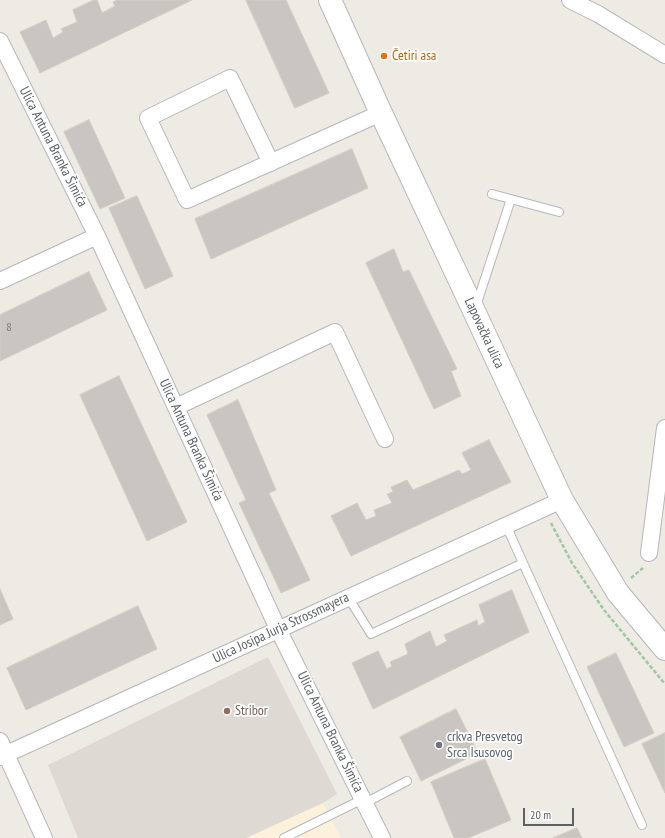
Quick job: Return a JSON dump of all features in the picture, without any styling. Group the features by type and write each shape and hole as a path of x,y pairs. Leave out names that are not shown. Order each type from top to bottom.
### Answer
{"main road":[{"name":"Lapovačka ulica","path":"330,0 381,113 562,500 618,593 665,649"}],"street":[{"path":"570,0 598,14 665,55"},
{"name":"Ulica Antuna Branka Šimića","path":"0,41 98,236 278,629 382,838"},
{"path":"271,163 230,78 148,118 187,200 271,163 381,113"},
{"path":"0,281 98,236"},
{"path":"176,408 335,332 385,440"},
{"path":"649,554 665,428"},
{"name":"Ulica Josipa Jurja Strossmayera","path":"2,751 278,629 562,500"},
{"path":"2,751 44,838"}],"lane":[{"path":"492,194 559,212"},
{"path":"474,311 511,199"},
{"path":"506,525 642,825"},
{"path":"348,597 371,634 523,563"},
{"path":"284,838 407,781"}],"shaded area":[{"name":"Stribor","path":"268,657 337,794 323,803 246,838 78,838 48,765"},
{"path":"323,803 341,838 246,838"}],"building":[{"path":"97,0 102,13 115,6 113,2 117,0 192,0 40,73 20,32 46,20 53,38 63,32 61,29 77,22 73,10"},
{"path":"246,0 286,0 329,93 295,108"},
{"path":"89,120 125,198 100,209 64,132"},
{"path":"352,149 368,188 211,259 195,219"},
{"path":"137,196 173,276 145,289 109,208"},
{"path":"394,249 403,272 409,270 457,369 451,371 461,396 434,409 366,263"},
{"path":"89,272 107,310 0,361 0,315"},
{"path":"119,376 187,522 147,541 80,395"},
{"path":"238,400 276,490 269,493 310,580 281,593 239,503 246,500 207,415"},
{"path":"489,440 511,482 351,556 331,516 357,503 366,520 376,516 374,510 392,503 387,494 393,492 391,487 407,480 413,490 459,470 462,474 471,470 462,453"},
{"path":"0,589 13,619 0,625"},
{"path":"512,590 529,632 373,709 352,663 378,651 387,669 392,666 390,662 408,654 405,644 430,631 436,647 447,641 444,635 477,620 478,626 485,622 479,605"},
{"path":"138,606 157,649 26,710 7,668"},
{"path":"616,653 654,733 624,747 587,667"},
{"name":"crkva Presvetog Srca Isusovog","path":"456,709 478,753 421,781 400,737"},
{"path":"665,733 665,793 642,744"},
{"path":"485,759 511,820 468,838 454,838 431,782"},
{"path":"577,828 582,838 553,838"}],"place":[{"name":"Četiri asa","path":"384,56"},
{"name":"Stribor","path":"227,711"},
{"name":"crkva Presvetog Srca Isusovog","path":"439,745"}]}
